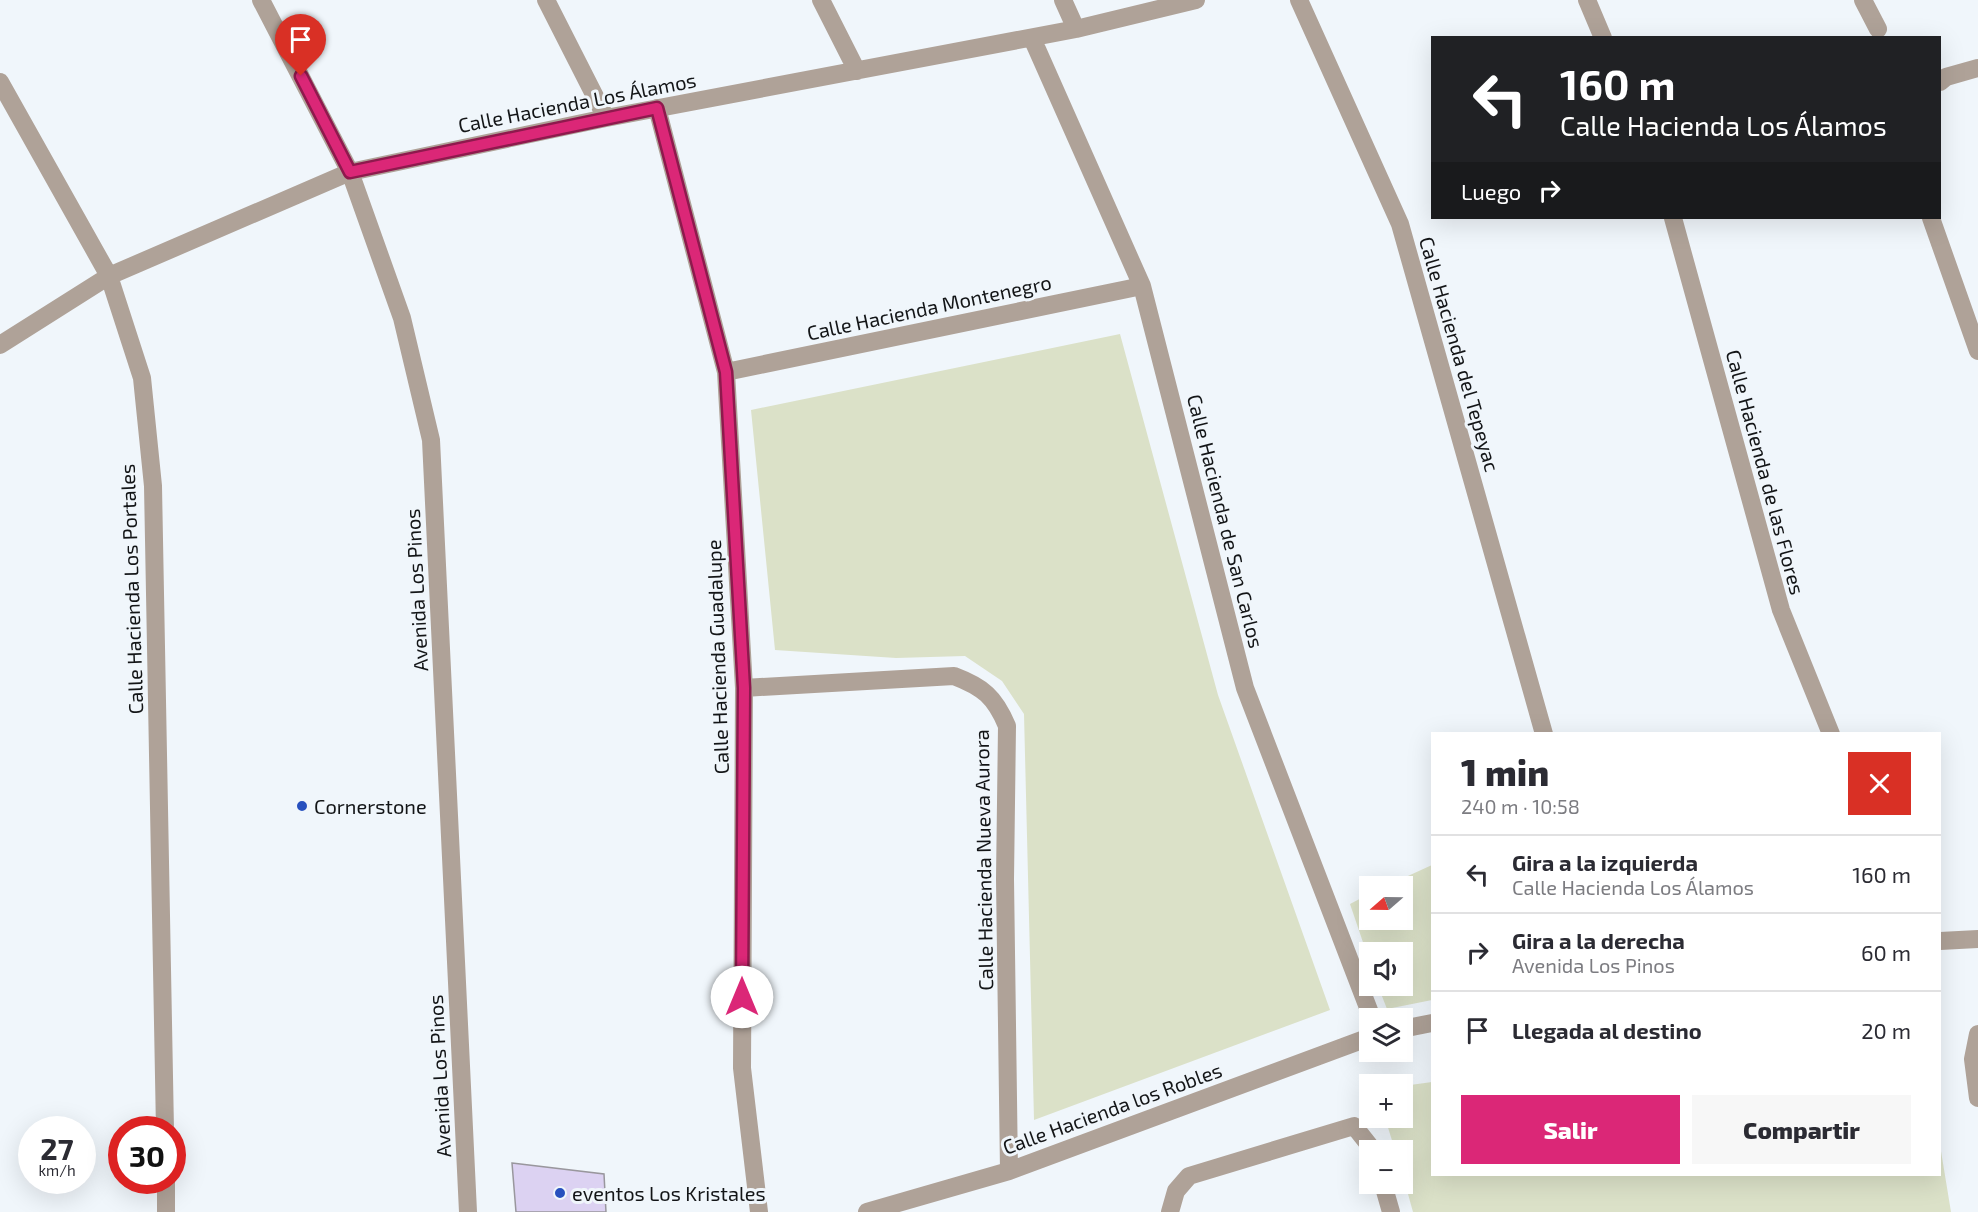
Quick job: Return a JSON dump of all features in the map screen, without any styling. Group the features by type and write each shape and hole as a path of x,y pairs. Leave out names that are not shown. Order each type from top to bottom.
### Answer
{"street":[{"name":"Avenida Los Pinos","path":"261,0 350,172 402,318 431,440 468,1212"},
{"path":"546,0 606,118"},
{"path":"821,0 857,71"},
{"path":"1063,0 1076,29"},
{"name":"Calle Hacienda Los Álamos","path":"0,345 109,276 350,172 606,118 1032,38 1196,0"},
{"name":"Calle Hacienda del Tepeyac","path":"1299,0 1400,224 1543,732"},
{"path":"1587,0 1602,36"},
{"path":"1863,0 1878,29"},
{"name":"Calle Hacienda de San Carlos","path":"1032,38 1142,286 1245,688 1368,1008"},
{"path":"1943,80 1978,68"},
{"name":"Calle Hacienda Los Portales","path":"0,81 109,276 142,378 153,486 165,1116"},
{"name":"Calle Hacienda Guadalupe","path":"657,108 726,372 744,688 742,1068 759,1212"},
{"name":"Calle Hacienda de las Flores","path":"1673,219 1781,610 1830,732"},
{"path":"1931,219 1978,351"},
{"name":"Calle Hacienda Montenegro","path":"726,372 1142,286"},
{"name":"Calle Hacienda Nueva Aurora","path":"744,688 954,676 975,684 990,697 1001,713 1007,726 1005,879 1009,1171"},
{"path":"1941,941 1978,939"},
{"path":"1413,1027 1431,1023"},
{"path":"1978,1034 1973,1059 1978,1098"},
{"name":"Calle Hacienda los Robles","path":"867,1212 1009,1171 1359,1040"},
{"path":"1170,1212 1176,1191 1189,1176 1354,1126 1365,1140"},
{"path":"166,1194 166,1212"},
{"path":"1386,1194 1391,1212"}],"green space":[{"path":"1120,334 1218,695 1330,1010 1034,1120 1024,714 1002,681 965,656 896,658 775,650 751,410"},
{"path":"1431,865 1431,1000 1387,1008 1382,996 1413,996 1413,942 1363,942 1350,904 1359,899 1359,930 1413,930 1413,876 1408,876"},
{"path":"1431,1082 1431,1176 1941,1176 1941,1151 1951,1212 1413,1212 1408,1194 1413,1194 1413,1140 1392,1140 1388,1128 1413,1128 1413,1085"}],"building":[{"name":"eventos Los Kristales","path":"512,1163 604,1174 606,1212 516,1212"}],"place":[{"name":"Cornerstone","path":"302,806"},
{"name":"eventos Los Kristales","path":"560,1193"}],"route":[{"path":"301,76 350,172 657,108 726,372 744,688 742,997"}]}
